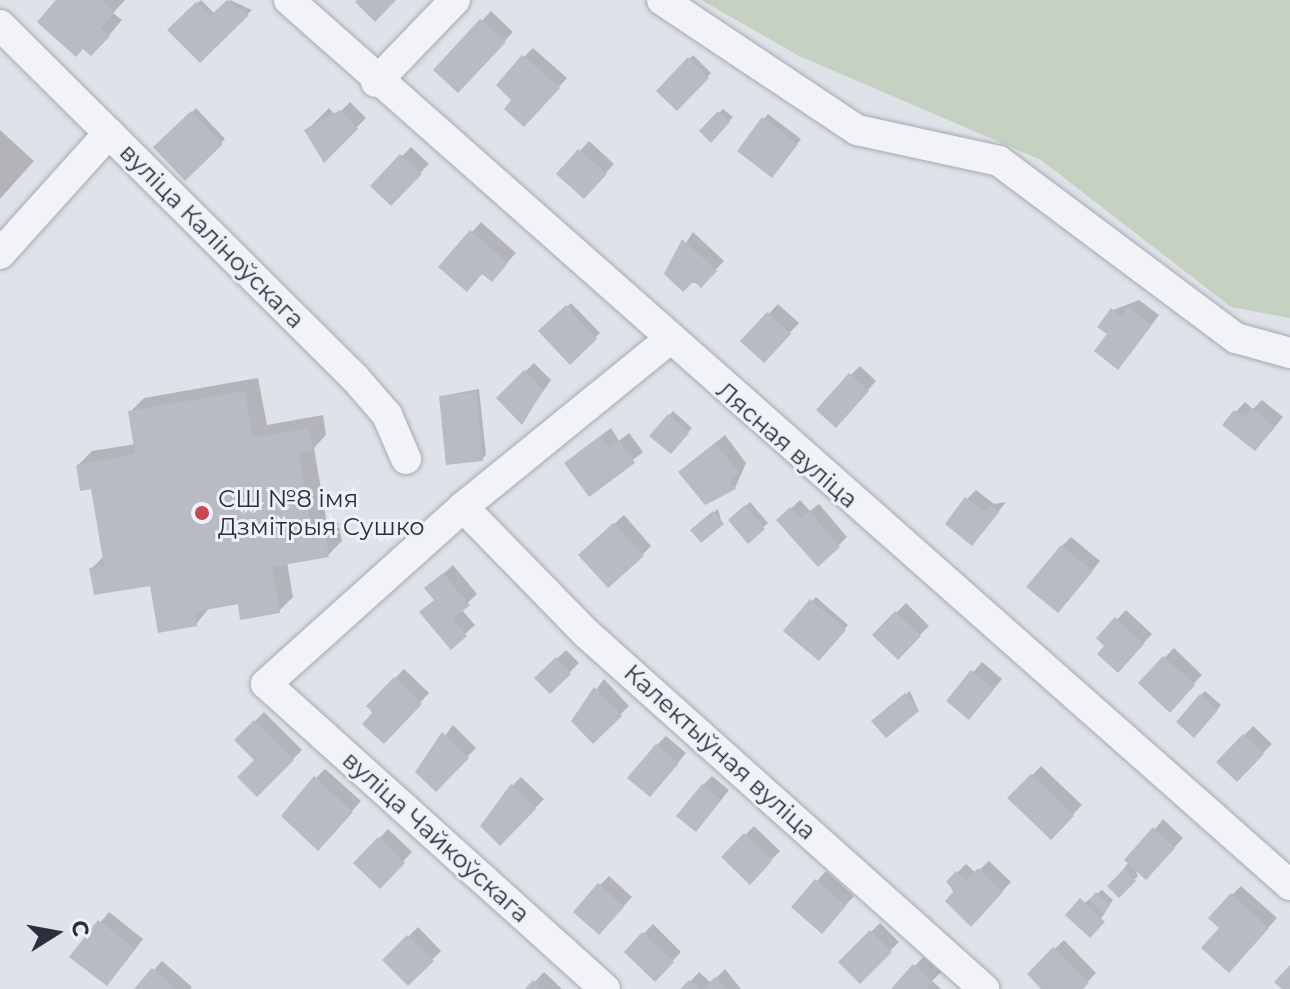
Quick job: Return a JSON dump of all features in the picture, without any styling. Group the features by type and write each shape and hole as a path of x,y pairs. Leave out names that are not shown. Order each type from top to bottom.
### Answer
{"street":[{"name":"Лясная вуліца","path":"289,0 376,82 667,341 1290,885"},
{"path":"376,82 455,0"},
{"path":"662,0 857,130 999,161 1236,338 1290,353"},
{"name":"вуліца Каліноўскага","path":"0,25 355,378 387,415 406,459"},
{"path":"0,254 109,133"},
{"path":"463,507 667,341"},
{"name":"вуліца Чайкоўскага","path":"463,507 266,684 605,989"},
{"name":"Калектыўная вуліца","path":"463,507 587,634 984,989"}],"green space":[{"path":"701,0 1290,0 1290,318 1231,307 1041,160 799,56"}],"building":[{"path":"56,0 101,0 115,12 101,28 110,36 91,56 83,49 76,57 37,22"},
{"path":"227,0 249,15 200,63 167,30 196,2 210,16"},
{"path":"357,0 396,0 375,22 355,2"},
{"path":"480,19 506,42 458,93 433,70"},
{"path":"522,55 560,88 524,127 504,109 511,100 496,85"},
{"path":"688,57 709,78 677,111 656,91"},
{"path":"340,110 358,129 324,163 304,130"},
{"path":"191,111 223,144 185,181 153,147"},
{"path":"718,111 730,122 711,143 699,131"},
{"path":"762,117 798,144 772,178 737,151"},
{"path":"578,149 607,174 584,199 556,174"},
{"path":"400,154 422,174 391,206 370,186"},
{"path":"470,230 508,263 492,282 482,274 467,292 438,267"},
{"path":"682,239 717,271 701,288 694,281 683,292 664,274"},
{"path":"566,305 597,339 570,365 538,331"},
{"path":"1128,307 1152,325 1118,370 1094,351 1107,334 1097,327 1111,308 1121,316"},
{"path":"767,312 791,334 764,363 740,341"},
{"path":"524,370 543,390 522,425 496,398"},
{"path":"849,373 869,391 836,428 816,410"},
{"name":"СШ №8 імя Дзмітрыя Сушко","path":"245,391 253,438 309,428 313,451 299,454 313,536 325,535 329,557 272,567 280,613 240,620 238,604 195,612 197,626 158,633 150,586 94,595 89,568 104,566 91,489 80,491 76,465 135,454 128,411"},
{"path":"476,392 483,461 446,465 439,396"},
{"path":"1252,408 1275,427 1255,451 1222,425 1234,410 1244,417"},
{"path":"668,414 689,433 671,454 649,436"},
{"path":"601,436 610,448 619,441 635,463 589,497 564,463"},
{"path":"715,443 739,473 730,481 736,489 705,505 678,472"},
{"path":"965,497 985,512 990,505 999,512 972,546 945,524"},
{"path":"745,505 765,529 748,544 728,520"},
{"path":"790,507 800,519 809,511 840,547 818,567 776,520"},
{"path":"713,511 724,524 701,543 690,530"},
{"path":"613,523 644,556 608,588 578,555"},
{"path":"1061,545 1093,571 1058,613 1026,587"},
{"path":"443,573 470,605 453,619 467,636 451,650 419,612 434,600 424,588"},
{"path":"810,599 846,630 819,661 783,631"},
{"path":"895,611 921,636 898,660 872,635"},
{"path":"1115,617 1144,644 1118,673 1097,654 1104,646 1096,638"},
{"path":"1163,656 1195,685 1170,713 1138,683"},
{"path":"556,657 571,674 550,694 534,678"},
{"path":"971,670 994,689 969,720 946,701"},
{"path":"394,677 422,704 384,744 362,724 373,712 366,706"},
{"path":"594,687 622,716 593,744 571,721"},
{"path":"905,693 919,711 886,738 871,721"},
{"path":"1200,694 1218,710 1194,738 1176,722"},
{"path":"254,720 294,760 257,797 237,777 254,760 234,740"},
{"path":"442,732 469,758 436,792 415,772"},
{"path":"1243,734 1264,754 1237,782 1216,762"},
{"path":"656,744 679,763 650,797 627,778"},
{"path":"1031,774 1074,816 1051,840 1007,798"},
{"path":"314,776 353,812 318,851 281,816"},
{"path":"511,784 536,809 500,846 480,826"},
{"path":"702,784 721,800 696,832 676,816"},
{"path":"1153,827 1175,848 1146,880 1124,860"},
{"path":"744,833 772,861 750,885 721,857"},
{"path":"378,837 405,863 380,889 353,863"},
{"path":"978,868 1003,892 971,927 945,901 954,891 946,882 956,871 966,881"},
{"path":"1124,869 1136,881 1119,898 1107,886"},
{"path":"815,879 846,906 822,934 791,907"},
{"path":"598,883 624,907 599,935 573,912"},
{"path":"1096,892 1110,906 1103,913 1089,900"},
{"path":"1231,893 1269,928 1229,973 1201,948 1219,928 1208,918"},
{"path":"1080,898 1105,922 1090,938 1065,915"},
{"path":"98,920 135,949 107,986 69,957"},
{"path":"870,930 892,952 860,984 838,962"},
{"path":"642,932 674,962 655,982 624,952"},
{"path":"407,935 434,961 408,986 382,960"},
{"path":"1053,947 1089,983 1083,989 1041,989 1027,974"},
{"path":"913,964 933,982 927,989 891,989"},
{"path":"1290,965 1290,989 1282,989 1274,982"},
{"path":"152,968 176,989 134,989"},
{"path":"715,977 728,989 703,989"},
{"path":"533,980 543,989 525,989"},
{"path":"689,980 699,989 680,989"}],"place":[{"name":"СШ №8 імя Дзмітрыя Сушко","path":"202,513"}]}
